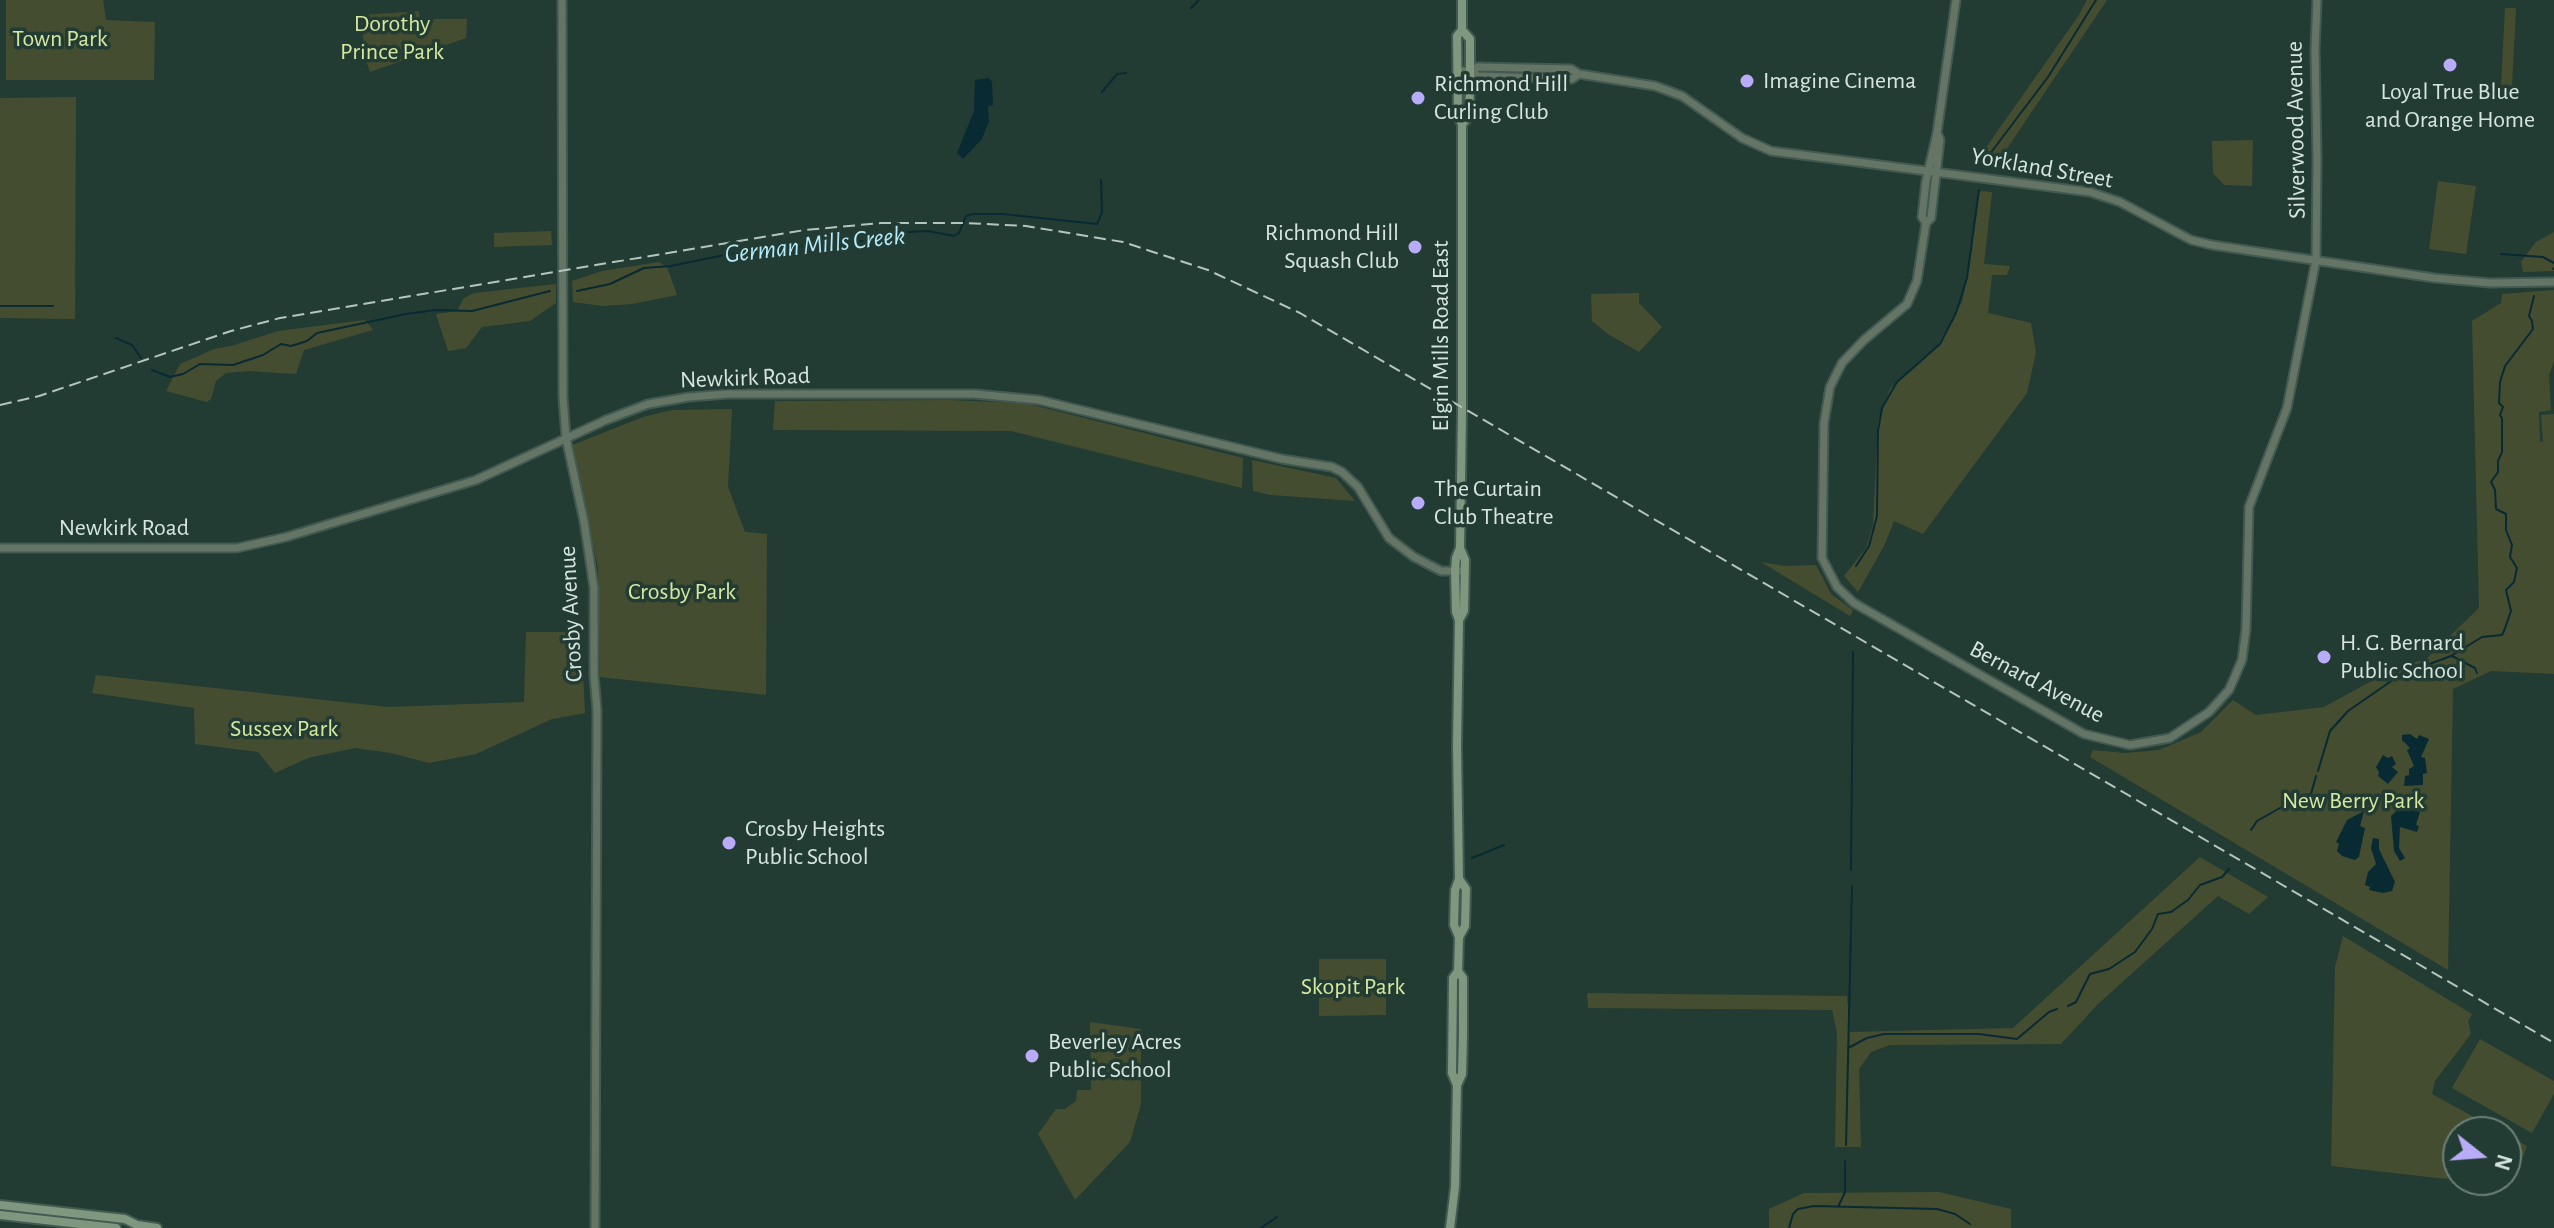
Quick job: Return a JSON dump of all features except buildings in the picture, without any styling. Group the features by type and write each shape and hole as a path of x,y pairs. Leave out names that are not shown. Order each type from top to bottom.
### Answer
{"main road":[{"name":"Elgin Mills Road East","path":"1450,1228 1455,1187 1457,1085 1452,1073 1452,1035 1453,978 1458,971 1459,937 1454,925 1455,890 1459,879 1459,620 1464,611 1456,558 1460,548 1462,124 1458,117 1457,36 1462,30 1462,0"},
{"name":"Elgin Mills Road East","path":"1462,30 1470,38 1469,117 1462,124"},
{"path":"0,1205 125,1219 137,1225 157,1228"},
{"path":"0,1215 116,1228"},
{"path":"127,1228 137,1225"}],"street":[{"name":"Crosby Avenue","path":"562,0 563,397 566,438 594,588 597,710 595,1228"},
{"name":"Bernard Avenue","path":"1956,0 1932,171 1922,217 1926,223 1917,281 1907,304 1842,363 1830,387 1824,423 1822,558 1837,587 1854,603 2084,734 2130,745 2170,738 2199,719 2229,690 2242,660 2246,629 2249,507 2287,408 2316,260"},
{"name":"Silverwood Avenue","path":"2316,260 2317,0"},
{"name":"Yorkland Street","path":"1457,71 1470,71 1478,76 1572,79 1579,74 1655,86 1682,96 1742,138 1771,151 2090,192 2120,202 2191,240 2462,280 2554,282"},
{"name":"Newkirk Road","path":"0,548 237,548 286,537 477,480 648,404 727,394 975,394 1039,400 1282,459 1332,467 1358,487 1389,538 1414,557 1441,571 1460,570"}],"green space":[{"name":"Town Park","path":"6,0 103,0 106,20 155,22 154,80 6,80"},
{"path":"2087,0 2107,0 1996,165 1978,159 2079,15"},
{"path":"2505,8 2516,8 2512,86 2501,86"},
{"name":"Dorothy Prince Park","path":"419,11 420,19 467,19 466,38 370,72 364,55 362,15"},
{"path":"76,97 75,319 0,318 0,98"},
{"path":"2253,140 2252,186 2224,185 2213,173 2212,141"},
{"path":"2438,181 2476,186 2466,254 2429,249"},
{"path":"1978,191 1992,192 1984,264 2010,266 2007,275 1992,275 1988,313 2031,323 2036,352 2027,393 1923,534 1894,521 1858,592 1844,576 1866,548 1873,525 1878,421 1890,389 1936,348 1962,302"},
{"path":"551,231 552,245 494,247 494,233"},
{"path":"2554,232 2554,271 2523,272 2521,262 2536,242"},
{"path":"659,262 667,267 677,295 632,304 602,306 573,302 572,281 602,271"},
{"path":"556,284 556,303 530,321 482,327 466,348 448,351 436,314 457,311 464,298 474,293"},
{"name":"New Berry Park","path":"2554,290 2554,361 2549,375 2551,410 2539,412 2540,442 2543,441 2541,415 2554,414 2554,674 2491,671 2453,689 2448,970 2090,757 2093,750 2125,753 2159,750 2201,732 2233,700 2256,715 2324,707 2397,667 2426,659 2479,608 2472,321 2501,303 2502,294"},
{"path":"1639,293 1639,303 1662,327 1639,352 1592,321 1591,294"},
{"path":"365,320 373,330 304,350 296,374 226,373 216,381 211,399 207,402 166,391 180,364 214,349 278,331"},
{"path":"775,401 1025,403 1243,458 1242,488 1011,431 773,430"},
{"name":"Crosby Park","path":"732,409 728,487 745,532 767,534 766,695 600,677 598,567 570,446 643,417 672,410"},
{"path":"1252,460 1336,478 1355,501 1253,491"},
{"path":"1761,562 1785,566 1816,565 1831,594 1853,610 1850,616"},
{"name":"Sussex Park","path":"526,632 581,632 585,713 552,719 476,754 429,763 355,748 308,758 275,773 258,752 195,744 194,708 92,693 96,675 388,707 524,702"},
{"path":"2200,857 2268,897 2249,914 2218,896 2098,1004 2061,1044 1890,1045 1871,1052 1859,1069 1861,1147 1835,1147 1837,1032 1832,1010 1588,1008 1587,993 1847,996 1850,1032 2013,1028"},
{"path":"2343,936 2472,1014 2468,1021 2471,1034 2435,1081 2432,1094 2472,1116 2442,1116 2442,1178 2331,1166 2335,967"},
{"name":"Skopit Park","path":"1319,959 1386,959 1386,1015 1319,1016"},
{"path":"1090,1022 1141,1029 1141,1104 1130,1142 1075,1200 1038,1134 1056,1109 1065,1109 1076,1101 1077,1090 1091,1090"},
{"path":"2480,1039 2554,1081 2554,1094 2532,1133 2522,1127 2522,1116 2502,1116 2452,1088"},
{"path":"1939,1192 2011,1209 2011,1228 1769,1228 1769,1209 1804,1193"}],"water":[{"path":"989,78 993,105 988,106 989,121 982,139 963,159 957,153 974,111 975,80"},
{"path":"2410,734 2417,739 2419,735 2429,739 2421,757 2425,758 2427,773 2423,774 2423,785 2404,786 2405,776 2414,766 2407,750 2410,748 2402,740 2402,735"},
{"path":"2383,755 2388,758 2392,756 2396,764 2392,767 2398,772 2388,784 2378,776 2376,767"},
{"path":"2407,801 2420,812 2416,825 2419,826 2417,832 2400,827 2399,848 2405,858 2400,861 2394,851 2391,816"},
{"path":"2364,811 2360,826 2365,828 2359,857 2355,860 2342,856 2337,851 2339,844 2336,842 2347,820"},
{"path":"2373,838 2379,839 2379,849 2395,882 2392,891 2369,890 2370,887 2365,885 2368,872 2376,864 2371,848"}],"waterway":[{"name":"German Mills Creek","path":"1191,8 1199,0"},
{"path":"1983,163 2048,77 2096,0"},
{"name":"German Mills Creek","path":"1102,92 1117,74 1126,73"},
{"name":"German Mills Creek","path":"577,291 610,284 644,268 671,266 768,246 785,248 833,238 869,242 891,233 928,231 954,236 959,233 966,216 973,214 1003,214 1097,224 1102,212 1101,180"},
{"path":"1856,566 1869,546 1877,516 1878,431 1882,408 1897,382 1940,344 1956,313 1967,278 1979,190"},
{"path":"2501,254 2543,257 2554,263"},
{"name":"German Mills Creek","path":"152,370 170,377 183,374 200,364 233,365 263,355 281,344 291,346 307,341 317,333 406,314 435,310 472,311 550,291"},
{"path":"2318,771 2330,731 2348,711 2400,675 2451,656 2482,637 2502,635 2504,631 2511,611 2506,590 2514,582 2517,568 2510,557 2512,545 2506,530 2506,514 2496,509 2495,490 2491,482 2498,472 2502,452 2500,382 2505,366 2533,329 2529,316 2534,296"},
{"name":"German Mills Creek","path":"0,306 53,306"},
{"name":"German Mills Creek","path":"116,338 132,345 141,358"},
{"path":"1851,870 1853,652"},
{"path":"2452,656 2475,668 2477,673"},
{"path":"2251,830 2257,821 2296,796 2311,794 2316,776"},
{"path":"1472,858 1504,845"},
{"path":"2068,1006 2076,1002 2090,974 2109,969 2135,952 2152,929 2158,914 2171,912 2188,900 2200,885 2222,877 2229,869"},
{"path":"1846,1145 1852,886"},
{"path":"1848,1048 1867,1038 1884,1034 1979,1034 2017,1039 2057,1009"},
{"path":"1839,1205 1845,1192 1845,1161"},
{"path":"1789,1228 1798,1209 1814,1206 1937,1209 1955,1214 1970,1224"},
{"path":"1261,1228 1277,1217"}],"railway":[{"path":"0,405 39,396 231,331 280,318 805,230 881,223 964,223 1026,226 1123,242 1208,270 1300,313 2554,1043"}],"place":[{"name":"Loyal True Blue and Orange Home","path":"2450,65"},
{"name":"Imagine Cinema","path":"1747,81"},
{"name":"Richmond Hill Curling Club","path":"1418,98"},
{"name":"Richmond Hill Squash Club","path":"1415,247"},
{"name":"The Curtain Club Theatre","path":"1418,503"},
{"name":"H. G. Bernard Public School","path":"2324,657"},
{"name":"Crosby Heights Public School","path":"729,843"},
{"name":"Beverley Acres Public School","path":"1032,1056"}]}
